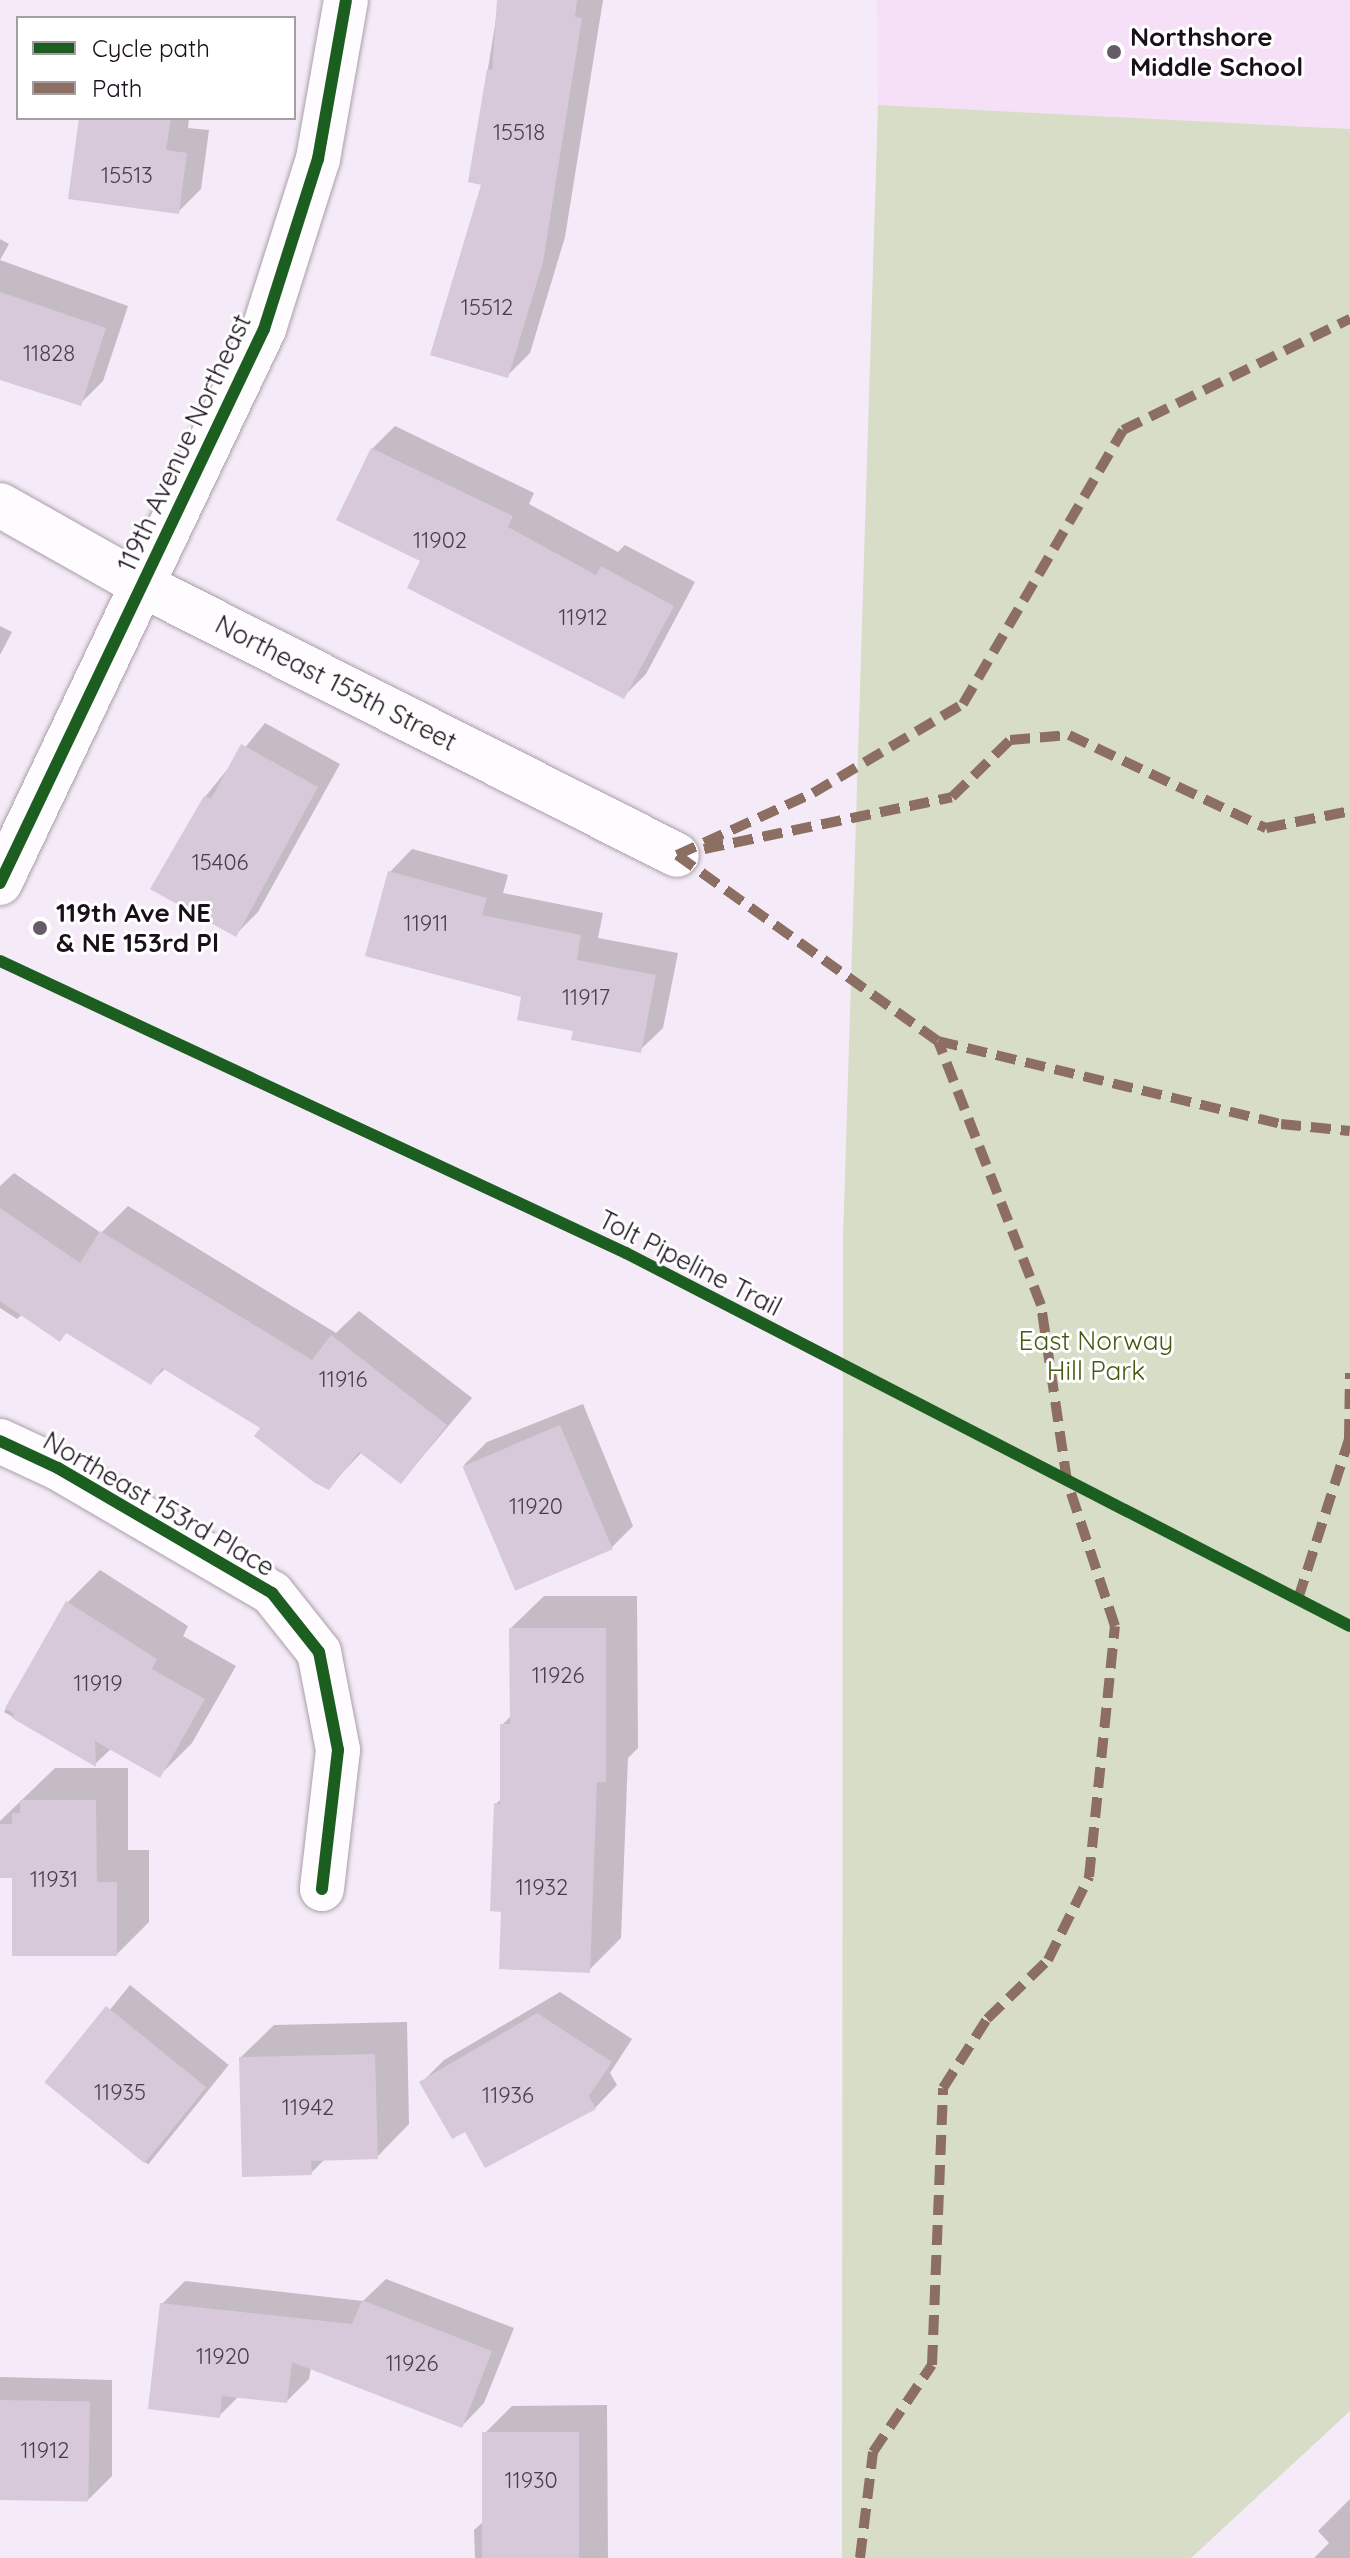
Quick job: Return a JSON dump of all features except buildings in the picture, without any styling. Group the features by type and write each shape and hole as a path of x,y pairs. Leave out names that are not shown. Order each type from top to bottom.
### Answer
{"street":[{"name":"119th Avenue Northeast","path":"0,883 264,329 318,159 346,0"},
{"name":"Northeast 155th Street","path":"0,505 142,585 677,855"},
{"name":"Northeast 153rd Place","path":"0,1441 58,1468 272,1593 319,1652 338,1750 322,1889"}],"shaded area":[{"name":"Northshore Middle School","path":"877,0 1350,0 1350,129 878,105"}],"green space":[{"name":"East Norway Hill Park","path":"878,105 1350,129 1350,2411 1191,2558 842,2558 843,1241"}],"marked path":[{"path":"677,855 813,793 963,704 1123,430 1350,319"},
{"path":"704,849 952,797 1010,740 1069,735 1266,828 1350,811"},
{"path":"677,855 938,1041 1281,1124 1350,1131"},
{"path":"860,2558 873,2452 932,2365 943,2088 987,2019 1048,1960 1089,1877 1115,1626 1067,1481 1041,1305 938,1041"},
{"path":"1298,1599 1349,1439 1350,1373"}],"cycle path":[{"path":"0,883 264,329 318,159 346,0"},
{"name":"Tolt Pipeline Trail","path":"0,961 626,1253 1350,1626"},
{"path":"0,1441 58,1468 272,1593 319,1652 338,1750 322,1889"}],"place":[{"name":"Northshore Middle School","path":"1114,52"},
{"name":"119th Ave NE & NE 153rd Pl","path":"40,928"}]}
